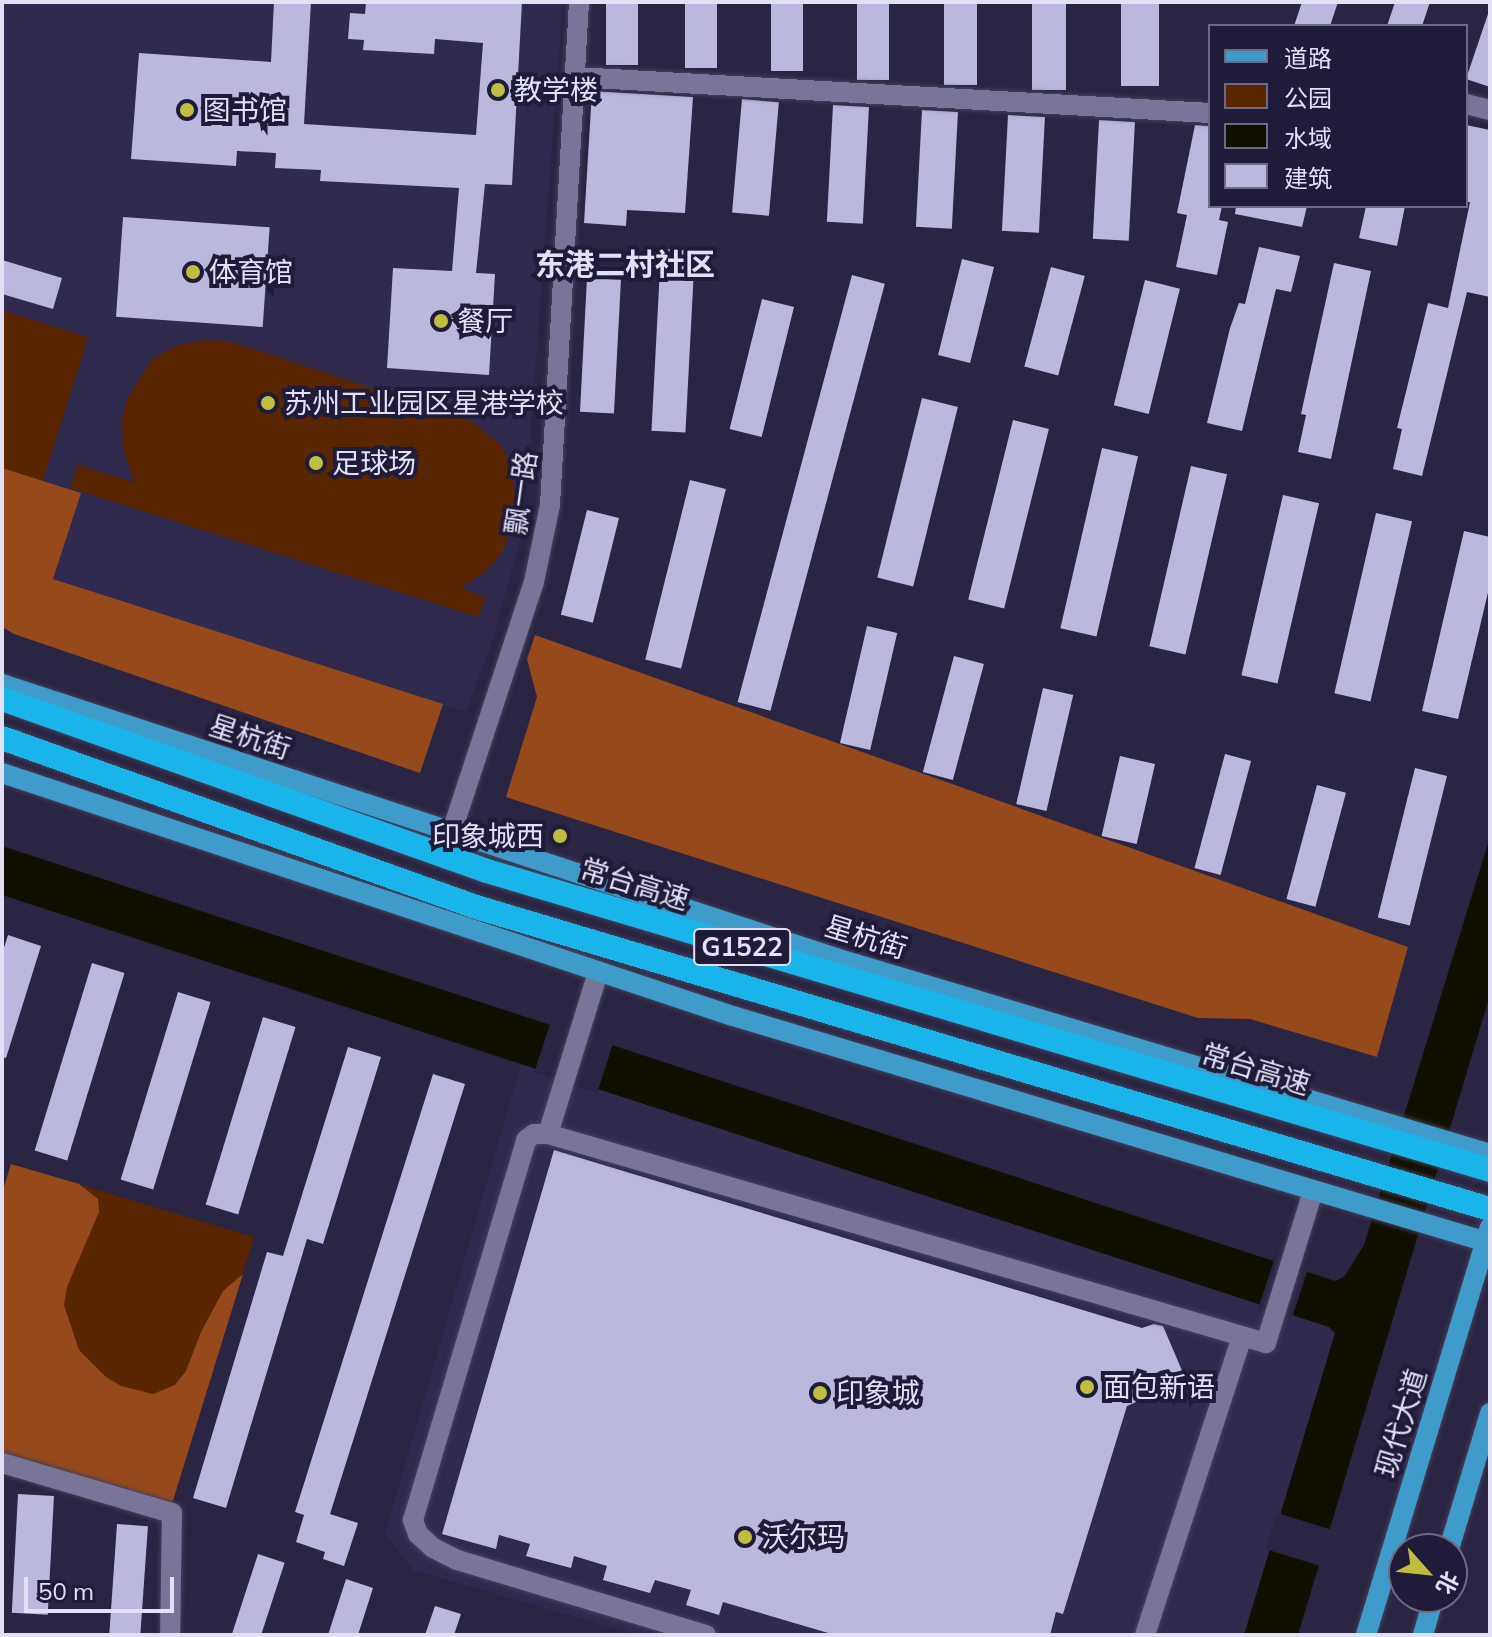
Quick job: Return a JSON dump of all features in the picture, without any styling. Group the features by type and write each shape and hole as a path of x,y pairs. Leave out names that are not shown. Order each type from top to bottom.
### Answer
{"highway":[{"name":"常台高速","path":"2,699 487,871 1490,1170"},
{"name":"G1522","path":"2,738 476,907 1490,1209"}],"main road":[{"name":"星杭街","path":"2,684 836,958 1490,1154"},
{"path":"2,773 598,972 1313,1191 1438,1228 1489,1237"},
{"name":"现代大道","path":"1366,1635 1489,1237"},
{"path":"1454,1533 1490,1413"},
{"path":"1423,1635 1429,1613"}],"street":[{"name":"飘一路","path":"451,834 527,606 550,505 579,2"},
{"path":"576,77 1208,113"},
{"path":"1468,104 1490,110"},
{"path":"548,1134 598,972"},
{"path":"706,1635 457,1560 433,1548 418,1534 413,1520 526,1140 534,1134 548,1134 1266,1343 1313,1191"},
{"path":"1145,1635 1242,1337"},
{"path":"2,1463 172,1513 170,1635"}],"shaded area":[{"name":"苏州工业园区星港学校","path":"2,2 563,2 523,530 492,642 466,712 53,579 2,468"},
{"path":"2,468 81,493 53,579 443,704 420,773 14,634 2,627"},
{"path":"535,635 1408,947 1377,1057 1250,1019 1198,1018 506,797 537,697 527,659"},
{"name":"印象城","path":"521,1064 1329,1327 1335,1333 1244,1635 638,1635 413,1570 385,1534"},
{"path":"11,1164 79,1184 98,1199 99,1212 67,1287 64,1305 79,1350 106,1377 121,1386 153,1394 175,1385 186,1371 201,1332 223,1291 243,1274 171,1507 2,1456 2,1193"}],"green space":[{"path":"2,310 88,337 43,481 2,468"},
{"path":"206,340 229,341 471,421 499,443 511,462 517,513 503,551 486,571 461,588 486,598 478,617 70,488 78,465 134,482 123,448 122,421 127,399 152,359 178,345"},
{"path":"11,1164 254,1237 171,1507 2,1456 2,1193"}],"water":[{"path":"1490,837 1490,995 1298,1635 1244,1635 1335,1333 1329,1327 2,895 2,846 1335,1281 1344,1277 1364,1245"}],"pier":[{"path":"551,1021 614,1041 597,1093 534,1072"},
{"path":"1275,1257 1308,1268 1292,1319 1258,1308"},
{"path":"1277,1513 1333,1530 1322,1567 1266,1549"}],"building":[{"path":"274,2 311,2 304,124 476,135 483,43 435,39 434,54 363,50 364,40 348,39 350,13 365,14 366,2 522,2 512,185 485,184 476,273 495,274 489,375 387,368 393,268 452,271 459,188 320,181 321,170 275,168 276,153 237,151 236,166 131,159 139,53 271,62"},
{"path":"606,2 638,2 638,65 606,65"},
{"path":"685,2 717,2 717,68 685,68"},
{"path":"771,2 803,2 803,71 771,71"},
{"path":"857,2 889,2 889,80 857,80"},
{"path":"944,2 977,2 977,85 944,85"},
{"path":"1032,2 1066,2 1066,90 1032,90"},
{"path":"1121,2 1159,2 1159,86 1121,86"},
{"path":"1302,2 1338,2 1331,24 1295,24"},
{"path":"1395,2 1430,2 1423,24 1388,24"},
{"path":"1488,14 1490,87 1468,80"},
{"path":"592,91 693,97 685,213 627,210 626,226 584,223"},
{"path":"742,99 779,102 769,216 732,213"},
{"path":"833,105 869,107 863,224 827,222"},
{"path":"922,110 958,112 952,229 916,227"},
{"path":"1008,115 1045,117 1039,233 1002,231"},
{"path":"1099,120 1135,122 1129,241 1093,239"},
{"path":"1195,125 1208,126 1208,208 1222,208 1219,220 1228,222 1217,275 1176,267 1187,215 1177,213"},
{"path":"1468,125 1490,130 1490,297 1467,292 1422,476 1393,469 1402,429 1397,428 1428,303 1448,308 1470,202"},
{"path":"1236,208 1307,208 1302,227 1235,214"},
{"path":"1366,208 1405,208 1397,246 1359,238"},
{"name":"体育馆","path":"123,217 270,227 263,327 116,317"},
{"path":"1259,247 1300,256 1291,292 1276,289 1242,431 1207,423 1230,328 1239,303 1245,304"},
{"path":"661,249 695,251 685,433 651,431"},
{"path":"962,259 994,267 970,363 938,355"},
{"path":"2,260 62,278 53,309 2,294"},
{"path":"1334,263 1371,271 1331,459 1298,452 1306,415 1301,414"},
{"path":"1051,267 1085,276 1058,376 1024,366"},
{"path":"852,275 885,284 770,711 738,702"},
{"path":"587,278 621,280 614,414 580,412"},
{"path":"1145,280 1180,289 1149,414 1114,405"},
{"path":"762,299 794,307 762,437 730,429"},
{"path":"922,398 958,407 913,586 877,578"},
{"path":"1013,420 1049,429 1004,608 968,600"},
{"path":"1102,448 1138,456 1096,637 1060,628"},
{"path":"1191,466 1227,474 1185,655 1149,646"},
{"path":"690,480 726,489 681,668 645,660"},
{"path":"1283,495 1319,503 1277,684 1241,675"},
{"path":"587,510 619,518 593,623 561,615"},
{"path":"1376,513 1412,521 1370,702 1334,693"},
{"path":"1464,531 1490,537 1490,584 1458,719 1422,711"},
{"path":"867,626 897,633 870,750 840,743"},
{"path":"954,656 984,664 953,780 923,772"},
{"path":"1043,688 1073,695 1046,811 1016,804"},
{"path":"1225,754 1251,761 1221,875 1194,868"},
{"path":"1120,756 1155,764 1137,844 1102,836"},
{"path":"1415,768 1447,776 1410,925 1378,917"},
{"path":"1317,785 1346,793 1315,907 1286,899"},
{"path":"8,935 41,946 6,1058 2,1057 2,954"},
{"path":"92,963 125,973 67,1160 35,1150"},
{"path":"178,992 211,1002 153,1189 121,1179"},
{"path":"263,1017 296,1027 238,1214 206,1204"},
{"path":"348,1047 381,1057 323,1244 307,1239 226,1508 193,1498 267,1252 283,1256"},
{"path":"433,1074 465,1084 330,1514 358,1523 344,1566 323,1559 325,1552 296,1542 304,1515 295,1512"},
{"name":"印象城","path":"554,1150 1142,1328 1154,1324 1163,1326 1186,1380 1127,1406 1063,1614 1056,1612 1050,1635 835,1635 723,1602 719,1615 686,1605 691,1590 655,1580 650,1593 603,1580 607,1566 574,1556 571,1568 526,1556 530,1544 499,1535 496,1549 442,1534"},
{"path":"18,1494 54,1496 48,1615 12,1613"},
{"path":"117,1524 148,1526 140,1635 109,1635"},
{"path":"258,1554 285,1563 261,1635 232,1635"},
{"path":"346,1579 373,1588 358,1635 328,1635"},
{"path":"435,1606 461,1614 454,1635 425,1635"}],"place":[{"name":"教学楼","path":"498,90"},
{"name":"图书馆","path":"187,110"},
{"name":"体育馆","path":"193,272"},
{"name":"餐厅","path":"441,321"},
{"name":"苏州工业园区星港学校","path":"268,403"},
{"name":"足球场","path":"316,463"},
{"name":"印象城西","path":"560,836"},
{"name":"面包新语","path":"1087,1387"},
{"name":"印象城","path":"820,1393"},
{"name":"沃尔玛","path":"745,1537"}],"district":[{"name":"东港二村社区","path":"625,264"}]}
